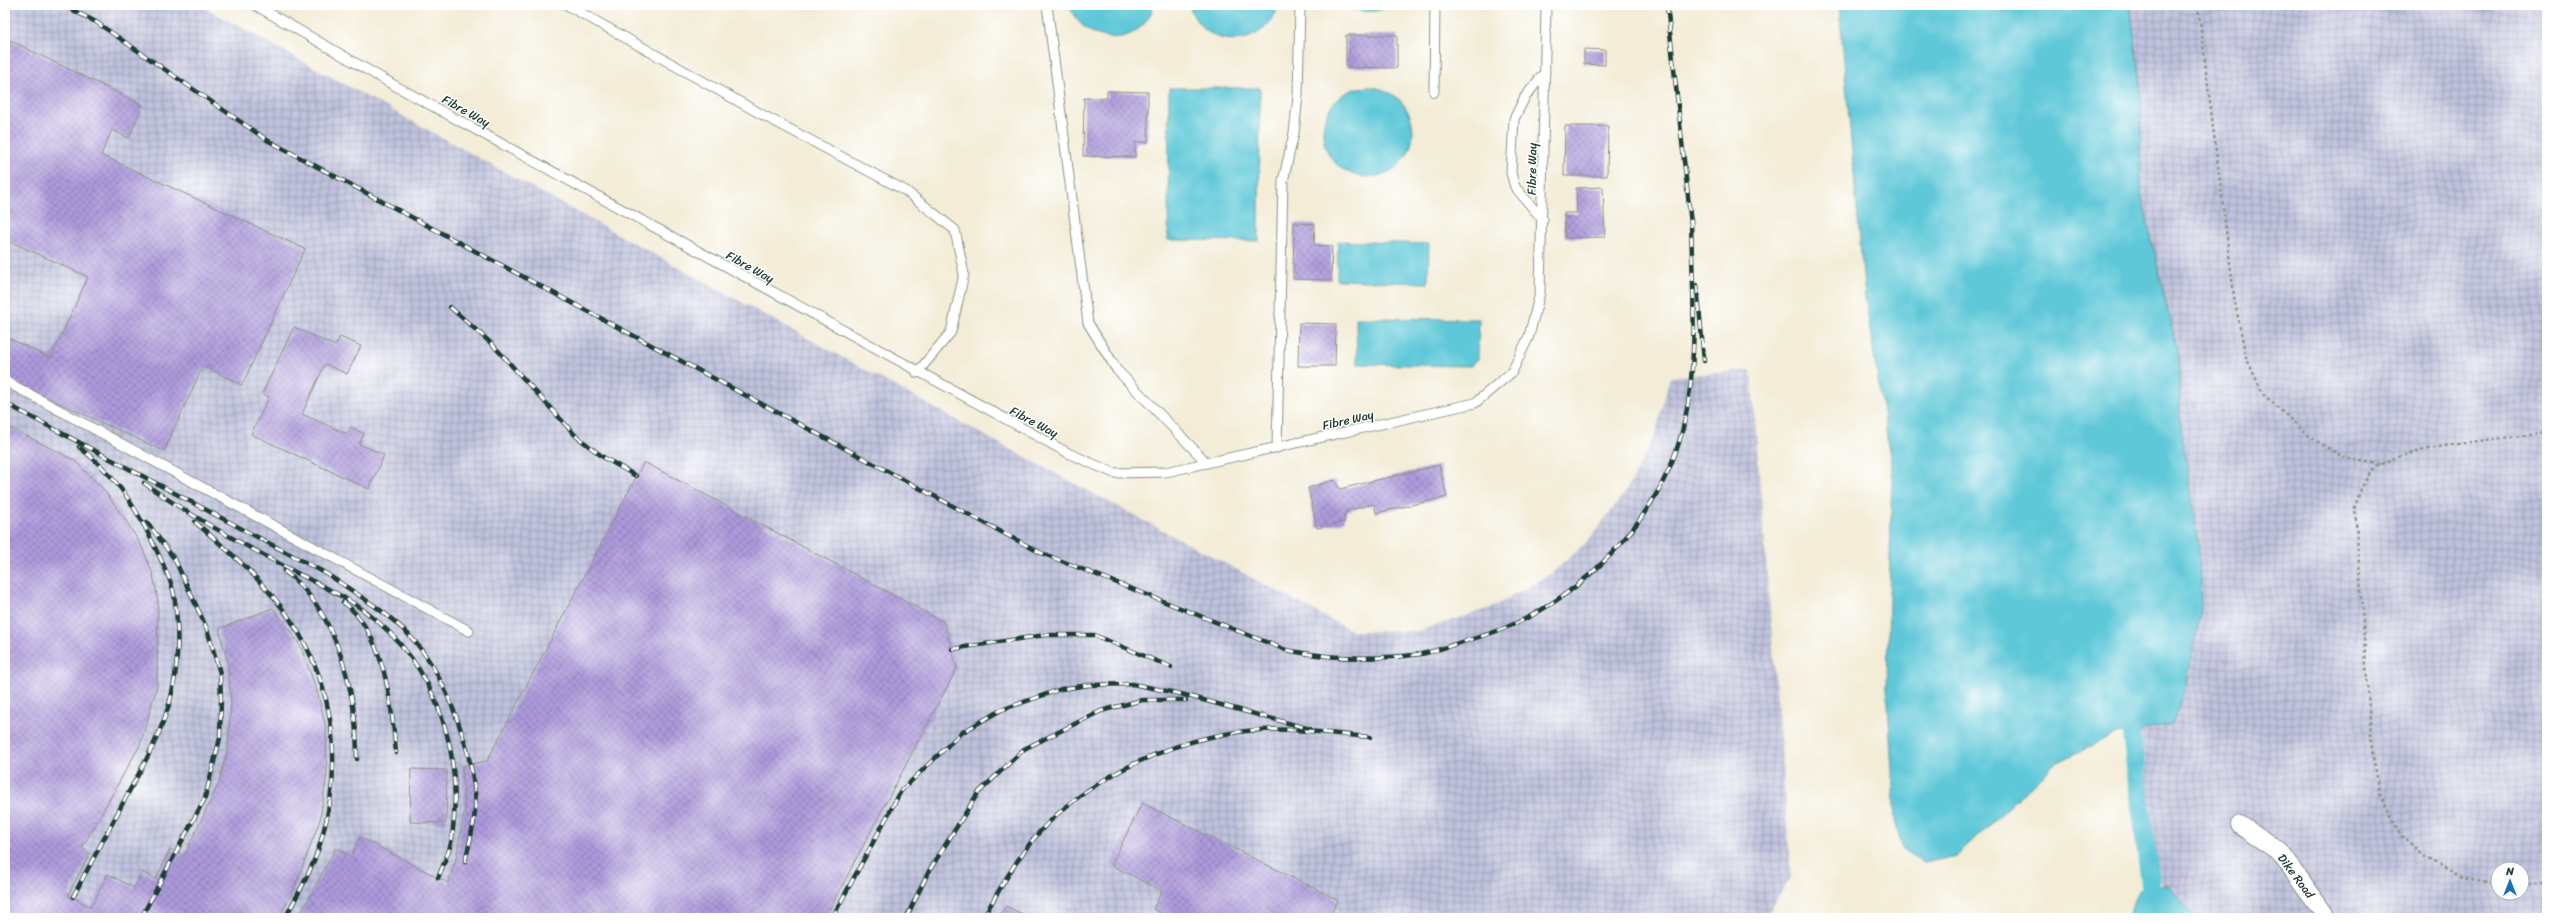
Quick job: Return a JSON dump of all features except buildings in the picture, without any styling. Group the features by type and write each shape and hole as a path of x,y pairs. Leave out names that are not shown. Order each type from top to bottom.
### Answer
{"street":[{"name":"Dike Road","path":"2240,825 2280,852 2328,918"}],"lane":[{"name":"Fibre Way","path":"254,5 399,87 917,373 1070,454 1114,473 1166,472 1475,403 1512,372 1529,336 1540,294 1543,220 1546,5"},
{"path":"567,5 761,114 906,191 955,230 964,274 952,332 917,373"},
{"path":"1047,5 1088,323 1117,370 1207,463"},
{"path":"1277,448 1283,181 1294,133 1298,96 1300,5"},
{"path":"1434,92 1435,5"},
{"path":"1543,220 1515,187 1511,173 1514,119 1526,97 1545,72"},
{"path":"5,381 469,630"}],"path":[{"path":"2198,5 2235,303 2246,357 2264,394 2310,437 2345,458 2383,465"},
{"path":"2490,882 2462,877 2424,857 2401,836 2380,793 2372,751 2355,507 2362,487 2373,470 2405,454 2547,433"},
{"path":"2530,885 2547,885"}],"shaded area":[{"path":"5,5 200,5 993,440 1352,631 1418,631 1493,607 1551,574 1590,539 1626,491 1655,435 1670,377 1751,370 1791,878 1764,918 5,918"},
{"path":"2049,5 2547,5 2547,918 2184,918 2148,862"}],"water":[{"path":"1069,5 1154,5 1147,20 1137,30 1125,36 1112,38 1099,35 1087,29 1076,19"},
{"path":"1189,5 1279,5 1271,20 1261,31 1248,38 1234,40 1220,38 1207,31 1197,20"},
{"path":"1345,5 1392,5 1380,10 1363,11"},
{"path":"1839,5 2130,5 2141,83 2141,193 2178,355 2181,427 2199,545 2201,608 2187,682 2172,725 2116,734 2054,764 1957,856 1924,863 1903,849 1895,821 1887,687 1892,469 1865,298"},
{"path":"1368,87 1385,91 1400,100 1409,115 1413,132 1409,149 1400,164 1385,173 1368,177 1351,173 1336,164 1327,149 1323,132 1327,115 1336,100 1351,91"},
{"path":"1169,88 1260,88 1259,241 1168,240"},
{"path":"1338,241 1429,244 1428,283 1337,280"},
{"path":"1356,318 1479,319 1478,359 1471,366 1357,364"},
{"path":"2168,885 2196,918 2124,918 2130,911 2140,889"}],"waterway":[{"path":"2131,731 2151,888"}],"railway":[{"path":"63,5 96,22 267,140 1039,552 1286,650 1303,653 1353,658 1404,656 1435,651 1480,637 1501,630 1541,610 1590,574 1613,552 1633,529 1651,503 1677,448 1685,419 1692,370 1694,320 1691,220"},
{"path":"1667,5 1691,224"},
{"path":"1697,285 1704,361"},
{"path":"450,307 492,344 576,436 603,457 636,476"},
{"path":"5,403 327,574 359,595 400,626 422,650 444,688 468,753 475,793 475,810 473,828 465,862"},
{"path":"73,897 145,762 163,723 174,685 177,659 177,619 174,594 167,574 152,541 138,514 122,490 112,478 79,447"},
{"path":"144,483 218,530 358,606 391,634 411,658 428,684 440,713 449,742 454,774 455,806 452,838 438,878"},
{"path":"141,918 205,798 220,738 221,700 220,673 207,629 175,560 147,522"},
{"path":"195,522 246,567 280,605 305,645 317,672 326,700 331,728 333,757 332,786 327,815 320,844 313,863 285,918"},
{"path":"284,571 303,588 318,608 331,631 341,656 353,708 357,759"},
{"path":"343,602 357,615 368,632 377,651 389,693 396,753"},
{"path":"952,649 1045,635 1094,635 1171,667"},
{"path":"832,918 901,791 961,733 1001,710 1061,689 1089,685 1133,684 1181,694 1310,729"},
{"path":"906,918 929,871 978,793 1024,749 1101,711 1142,700 1186,700"},
{"path":"983,918 1021,856 1038,833 1068,805 1090,789 1114,774 1140,761 1166,750 1192,742 1219,735 1246,731 1276,729 1370,737"}]}
